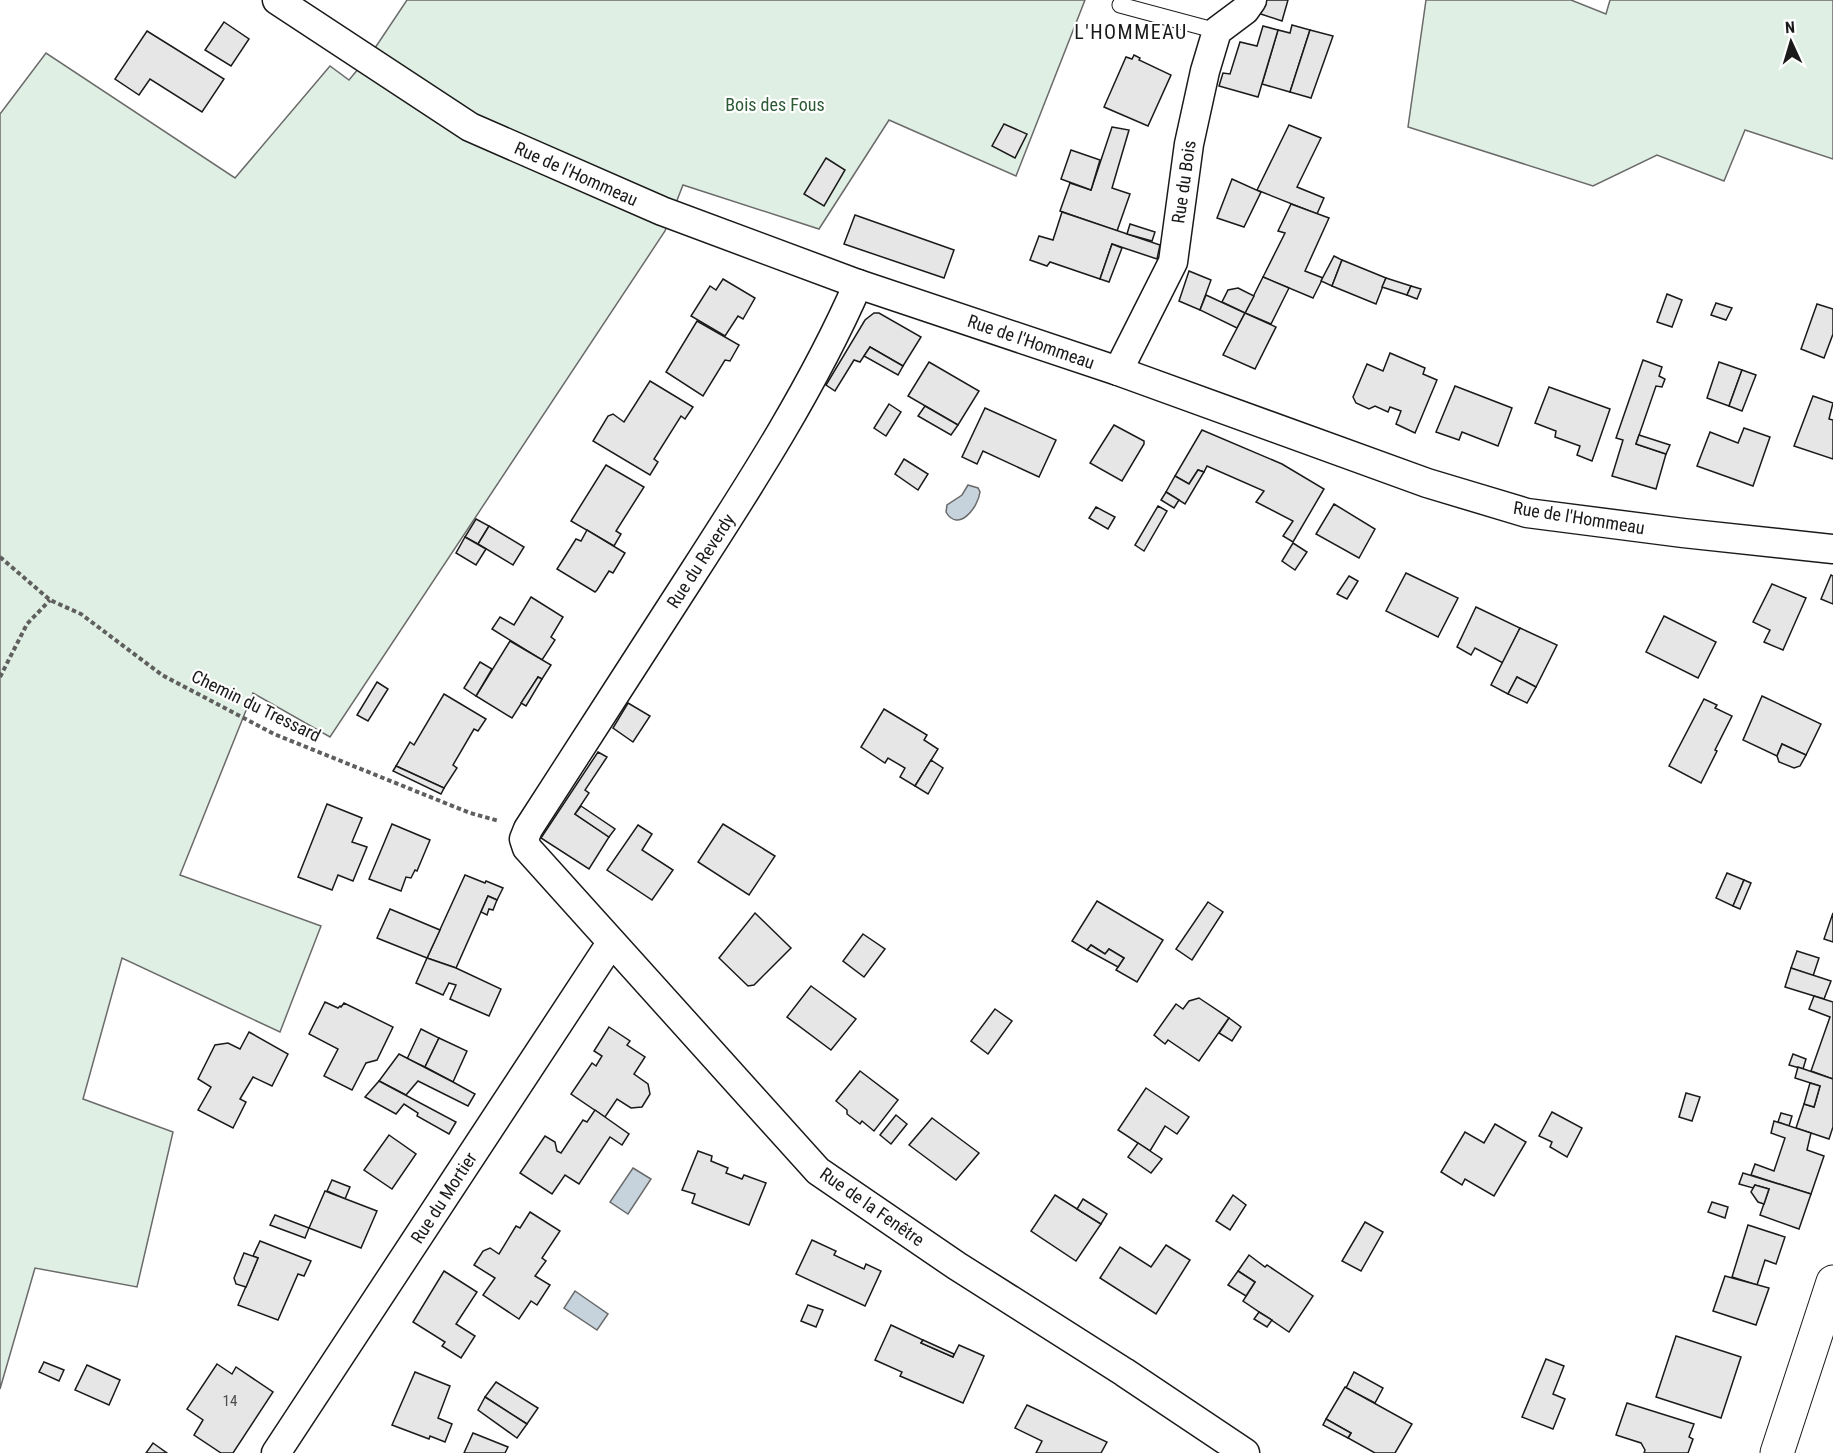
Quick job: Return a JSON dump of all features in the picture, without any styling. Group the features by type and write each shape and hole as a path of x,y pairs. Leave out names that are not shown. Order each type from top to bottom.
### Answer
{"street":[{"name":"Rue de l'Hommeau","path":"277,0 470,127 662,211 858,284 1119,372 1426,483 1527,513 1833,549"},
{"path":"1217,30 1245,10 1252,0"},
{"name":"Rue du Bois","path":"1119,372 1173,262 1189,144 1205,71 1217,30"},
{"name":"Rue du Reverdy","path":"528,829 740,501 824,357 840,327 858,284"},
{"name":"Rue de la Fenêtre","path":"528,829 524,839 526,848 818,1171 957,1266 1124,1372 1245,1453"},
{"name":"Rue du Mortier","path":"276,1453 611,943"},
{"path":"1777,1453 1833,1282"}],"lane":[{"path":"1120,5 1217,30"}],"path":[{"name":"Chemin du Tressard","path":"0,557 50,600 81,614 162,675 274,734 470,813 528,829"},
{"path":"0,677 27,624 50,600"}],"green space":[{"name":"Bois des Fous","path":"407,0 1085,0 1016,176 889,120 819,229 683,185 665,231 330,737 253,693 180,875 321,926 280,1032 122,958 83,1099 173,1132 137,1287 35,1268 0,1389 0,114 46,53 235,178 330,66 349,80 373,51"},
{"path":"1426,0 1571,0 1606,14 1610,0 1833,0 1833,159 1745,130 1724,181 1657,155 1593,186 1408,127"}],"shaded area":[{"path":"968,485 978,488 980,492 976,505 962,519 951,518 946,512 947,505 962,495"},
{"path":"633,1168 651,1179 628,1214 610,1202"},
{"path":"575,1291 608,1314 597,1330 564,1308"}],"building":[{"path":"1266,0 1288,0 1282,21 1258,13"},
{"path":"224,22 249,39 231,66 205,50"},
{"path":"1292,25 1310,30 1290,92 1262,84 1278,30 1290,33"},
{"path":"1263,26 1278,30 1258,97 1219,86 1223,73 1230,74 1240,42 1257,46"},
{"path":"1310,30 1333,36 1311,98 1290,92"},
{"path":"147,31 224,79 202,112 150,79 139,95 115,79"},
{"path":"1134,55 1140,58 1139,60 1171,75 1148,126 1104,107 1126,57 1132,59"},
{"path":"1004,124 1027,134 1015,158 992,146"},
{"path":"1289,125 1321,138 1297,187 1324,198 1317,214 1257,190"},
{"path":"1112,127 1129,130 1112,188 1130,194 1117,231 1060,211 1070,183 1091,190"},
{"path":"1071,150 1100,160 1091,190 1061,179"},
{"path":"826,158 845,170 824,206 804,194"},
{"path":"1232,179 1261,192 1244,227 1217,218"},
{"path":"1291,204 1329,218 1305,271 1323,278 1313,298 1263,277 1285,233 1278,231"},
{"path":"1062,212 1160,245 1157,259 1112,244 1100,279 1050,262 1047,266 1030,260 1039,236 1053,240"},
{"path":"855,215 954,250 944,278 844,244"},
{"path":"1130,224 1155,232 1152,241 1127,234"},
{"path":"1112,244 1122,248 1109,282 1100,279"},
{"path":"1334,256 1342,260 1332,286 1321,281"},
{"path":"1342,260 1386,278 1376,304 1332,286"},
{"path":"1189,271 1211,280 1200,310 1179,301"},
{"path":"1263,277 1289,288 1271,324 1245,313"},
{"path":"1386,278 1411,286 1407,295 1382,287"},
{"path":"723,279 755,298 743,319 738,316 725,336 691,316 710,286 716,290"},
{"path":"1411,286 1421,289 1417,299 1407,295"},
{"path":"1238,288 1254,296 1245,313 1222,302 1228,290"},
{"path":"1667,294 1682,300 1672,327 1657,322"},
{"path":"1206,295 1245,313 1237,328 1200,310"},
{"path":"1716,303 1732,308 1726,320 1711,315"},
{"path":"1817,304 1833,309 1833,334 1824,358 1801,349"},
{"path":"874,313 879,313 921,337 903,366 870,347 860,362 854,360 835,391 826,385 865,320"},
{"path":"1245,313 1276,327 1255,369 1223,355"},
{"path":"697,321 739,345 730,361 725,360 703,396 666,372"},
{"path":"870,347 903,366 898,375 864,356"},
{"path":"1390,353 1425,368 1423,374 1437,380 1415,433 1396,424 1401,411 1390,407 1388,412 1375,406 1369,409 1356,403 1353,397 1367,364 1383,371"},
{"path":"1643,360 1662,367 1659,376 1665,379 1662,387 1656,386 1636,444 1666,454 1656,489 1612,476 1623,440 1616,438"},
{"path":"929,362 979,391 958,425 908,396"},
{"path":"1719,362 1742,370 1729,406 1707,398"},
{"path":"1742,370 1756,375 1742,411 1729,406"},
{"path":"650,381 693,407 685,419 681,416 654,459 658,462 650,475 593,441 608,416 613,414 624,422"},
{"path":"1455,386 1512,408 1498,446 1462,432 1459,440 1436,432"},
{"path":"1549,387 1610,409 1592,461 1577,455 1580,446 1555,437 1556,431 1535,423"},
{"path":"1813,396 1833,403 1829,419 1833,420 1833,459 1794,446"},
{"path":"889,404 901,412 886,436 874,428"},
{"path":"925,406 958,425 951,435 918,416"},
{"path":"985,408 1056,440 1039,477 983,451 977,464 962,457"},
{"path":"1114,425 1144,441 1122,481 1090,463"},
{"path":"1744,428 1770,437 1753,486 1697,466 1710,432 1738,443"},
{"path":"1202,430 1282,464 1324,489 1293,542 1283,536 1293,521 1256,502 1264,491 1207,466 1204,472 1198,470 1189,484 1175,476"},
{"path":"1639,435 1670,445 1666,454 1636,444"},
{"path":"904,459 928,474 918,490 895,474"},
{"path":"606,465 644,487 616,531 621,534 614,546 571,521"},
{"path":"1198,470 1204,472 1185,504 1166,492 1175,476 1189,484"},
{"path":"1166,492 1179,500 1174,508 1161,500"},
{"path":"1334,504 1375,529 1359,558 1316,534"},
{"path":"1158,506 1167,511 1144,551 1135,545"},
{"path":"1096,507 1115,517 1108,529 1089,518"},
{"path":"476,519 489,526 478,544 465,537"},
{"path":"489,526 524,547 513,565 478,544"},
{"path":"587,530 625,553 613,573 609,571 595,592 557,569 576,539 581,541"},
{"path":"465,537 486,549 476,565 456,553"},
{"path":"1293,543 1307,552 1295,570 1282,561"},
{"path":"1406,573 1458,598 1438,637 1386,611"},
{"path":"1831,575 1833,576 1833,604 1821,599"},
{"path":"1349,576 1358,581 1347,599 1337,594"},
{"path":"1772,584 1806,598 1783,650 1764,642 1770,630 1753,622"},
{"path":"531,597 563,617 551,637 555,640 542,660 492,629 500,617 514,625"},
{"path":"1476,607 1520,628 1503,663 1475,648 1471,655 1457,647"},
{"path":"1664,616 1716,642 1698,678 1646,652"},
{"path":"1520,628 1557,645 1536,687 1517,677 1508,694 1491,685"},
{"path":"510,641 551,665 542,679 538,677 512,718 476,696"},
{"path":"480,662 492,669 476,696 464,688"},
{"path":"538,677 542,679 526,706 521,703"},
{"path":"1517,677 1536,687 1527,703 1508,694"},
{"path":"377,682 388,689 368,721 357,715"},
{"path":"444,694 486,719 478,731 474,729 453,765 457,768 444,788 396,766 410,742 414,745"},
{"path":"1762,696 1821,724 1806,755 1782,744 1777,756 1743,740"},
{"path":"1704,699 1717,705 1715,708 1732,716 1701,783 1669,766"},
{"path":"628,703 650,716 633,742 613,728"},
{"path":"884,709 927,735 924,740 938,749 915,786 900,777 905,768 888,758 885,763 861,747"},
{"path":"1782,744 1806,755 1800,766 1794,768 1779,762 1777,756"},
{"path":"598,752 607,757 585,790 589,793 575,814 609,837 589,869 541,838"},
{"path":"931,760 943,768 928,794 915,786"},
{"path":"396,766 444,788 441,794 393,771"},
{"path":"327,804 362,818 352,842 367,847 353,881 338,875 332,890 298,877"},
{"path":"581,806 615,829 609,837 575,814"},
{"path":"392,824 430,840 417,871 415,870 411,878 406,877 401,891 369,879"},
{"path":"723,824 775,856 749,895 698,862"},
{"path":"638,825 652,834 642,850 673,870 652,900 607,870"},
{"path":"1727,873 1744,880 1733,906 1716,898"},
{"path":"465,875 503,888 497,900 488,896 456,968 427,958"},
{"path":"1744,880 1751,883 1740,909 1733,906"},
{"path":"488,896 497,900 493,910 489,909 487,915 481,912"},
{"path":"1097,901 1163,940 1137,982 1116,970 1124,958 1109,949 1105,954 1091,945 1087,950 1072,941"},
{"path":"1208,902 1223,912 1192,960 1176,949"},
{"path":"390,909 440,930 427,958 377,938"},
{"path":"755,913 791,948 754,985 748,986 719,958"},
{"path":"1833,913 1833,942 1824,939"},
{"path":"863,934 885,949 864,977 843,961"},
{"path":"1091,945 1105,954 1109,949 1124,958 1118,967 1087,950"},
{"path":"1797,951 1819,958 1813,976 1791,968"},
{"path":"427,958 456,968 501,989 489,1016 450,999 456,985 449,983 443,995 416,983"},
{"path":"1791,968 1831,981 1824,999 1785,987"},
{"path":"811,986 856,1019 831,1050 787,1017"},
{"path":"1814,996 1833,1002 1833,1079 1811,1071 1830,1017 1809,1009"},
{"path":"1199,998 1229,1018 1199,1061 1168,1040 1165,1044 1154,1035 1176,1004 1183,1009 1189,1001"},
{"path":"325,1002 338,1008 344,1003 393,1027 377,1060 366,1063 352,1090 324,1076 338,1049 309,1034"},
{"path":"995,1009 1012,1021 988,1054 971,1041"},
{"path":"1229,1018 1241,1027 1232,1041 1219,1033"},
{"path":"609,1027 630,1041 627,1045 645,1057 634,1074 648,1084 650,1094 642,1107 631,1108 617,1099 605,1117 571,1094 592,1063 596,1066 602,1056 594,1051"},
{"path":"421,1029 439,1038 425,1067 407,1059"},
{"path":"249,1032 288,1054 272,1086 253,1077 240,1099 246,1102 233,1128 198,1110 211,1087 198,1079 215,1045 228,1043 240,1049"},
{"path":"439,1038 467,1051 453,1082 425,1067"},
{"path":"399,1054 475,1094 468,1106 418,1081 406,1095 379,1081"},
{"path":"1793,1054 1806,1059 1803,1069 1789,1065"},
{"path":"1798,1067 1833,1079 1833,1127 1829,1139 1796,1128 1804,1104 1814,1107 1820,1086 1795,1078"},
{"path":"860,1071 898,1100 874,1131 862,1121 860,1124 847,1114 847,1110 836,1101"},
{"path":"379,1081 456,1122 449,1134 417,1116 418,1113 404,1104 396,1114 365,1097"},
{"path":"1810,1083 1820,1086 1814,1107 1804,1104"},
{"path":"1146,1088 1189,1117 1177,1134 1165,1126 1150,1151 1118,1130"},
{"path":"1686,1093 1700,1097 1692,1121 1679,1117"},
{"path":"595,1110 629,1134 622,1145 610,1137 579,1184 565,1175 552,1194 520,1173 545,1136 555,1142 557,1151 561,1153 583,1120 587,1122"},
{"path":"1552,1112 1582,1128 1567,1157 1550,1147 1552,1142 1539,1136"},
{"path":"1781,1113 1792,1116 1789,1126 1778,1122"},
{"path":"896,1115 907,1124 891,1144 880,1135"},
{"path":"932,1118 979,1153 956,1180 909,1145"},
{"path":"1774,1121 1811,1133 1807,1150 1824,1156 1811,1194 1751,1175 1755,1164 1774,1171 1785,1138 1771,1133"},
{"path":"1495,1124 1526,1142 1494,1196 1465,1179 1462,1185 1441,1172 1465,1132 1484,1143"},
{"path":"389,1135 416,1154 392,1189 364,1170"},
{"path":"1138,1143 1162,1159 1151,1173 1128,1157"},
{"path":"698,1151 712,1156 711,1161 728,1168 726,1173 742,1179 744,1175 766,1183 749,1225 692,1203 695,1194 682,1190"},
{"path":"1743,1173 1811,1194 1799,1229 1760,1215 1769,1189 1739,1184"},
{"path":"332,1180 350,1187 345,1199 327,1191"},
{"path":"1755,1185 1769,1189 1764,1204 1758,1202 1751,1192"},
{"path":"325,1191 377,1211 361,1248 309,1228"},
{"path":"1055,1195 1101,1224 1076,1261 1031,1231"},
{"path":"1233,1195 1246,1205 1230,1230 1216,1221"},
{"path":"1083,1199 1107,1214 1101,1224 1077,1209"},
{"path":"1712,1202 1728,1207 1725,1218 1708,1212"},
{"path":"530,1212 560,1231 542,1258 546,1261 535,1276 550,1285 537,1305 531,1301 519,1319 483,1295 495,1278 474,1265 483,1251 490,1248 499,1254 516,1226 520,1228"},
{"path":"275,1215 309,1228 305,1238 270,1225"},
{"path":"1365,1222 1383,1232 1361,1271 1342,1261"},
{"path":"1748,1225 1785,1237 1776,1264 1765,1260 1757,1285 1732,1277"},
{"path":"812,1240 836,1251 834,1255 864,1269 866,1264 881,1271 865,1306 796,1274"},
{"path":"260,1241 311,1261 304,1276 298,1274 278,1320 238,1305 258,1258 253,1256"},
{"path":"1166,1245 1190,1260 1156,1314 1100,1278 1120,1247 1151,1267"},
{"path":"244,1253 258,1258 246,1287 236,1284 234,1278"},
{"path":"1249,1255 1313,1296 1289,1332 1243,1301 1255,1282 1238,1271"},
{"path":"444,1271 477,1292 456,1324 475,1336 461,1358 442,1346 445,1342 413,1322"},
{"path":"1238,1271 1255,1282 1246,1296 1228,1285"},
{"path":"1725,1276 1769,1288 1756,1325 1713,1311"},
{"path":"808,1305 823,1310 816,1327 801,1321"},
{"path":"1259,1312 1272,1320 1267,1327 1254,1319"},
{"path":"891,1325 923,1340 921,1343 953,1357 959,1345 984,1356 963,1403 900,1376 902,1372 875,1360"},
{"path":"1676,1336 1741,1357 1721,1418 1656,1397"},
{"path":"923,1340 954,1354 953,1357 921,1343"},
{"path":"1546,1359 1564,1366 1553,1394 1565,1399 1553,1429 1522,1417"},
{"path":"44,1362 64,1370 59,1381 39,1372"},
{"path":"217,1364 232,1374 236,1367 273,1392 233,1453 221,1453 194,1435 203,1420 187,1409"},
{"path":"87,1365 120,1380 109,1405 75,1390"},
{"path":"415,1372 450,1386 438,1418 452,1424 445,1442 430,1436 429,1439 392,1425"},
{"path":"1354,1372 1383,1388 1375,1403 1346,1388"},
{"path":"496,1382 538,1408 527,1424 485,1397"},
{"path":"1345,1387 1412,1424 1395,1453 1375,1453 1348,1438 1351,1433 1326,1419"},
{"path":"485,1397 527,1424 517,1438 478,1410"},
{"path":"1627,1403 1694,1424 1689,1437 1693,1439 1688,1453 1644,1453 1645,1450 1641,1443 1616,1435"},
{"path":"1027,1405 1107,1442 1101,1453 1036,1453 1042,1441 1015,1428"},
{"path":"1326,1419 1351,1433 1348,1438 1323,1425"},
{"path":"473,1433 508,1447 505,1453 464,1453"},
{"path":"153,1443 167,1453 146,1453"}],"district":[{"name":"L'HOMMEAU","path":"1131,32"}]}
